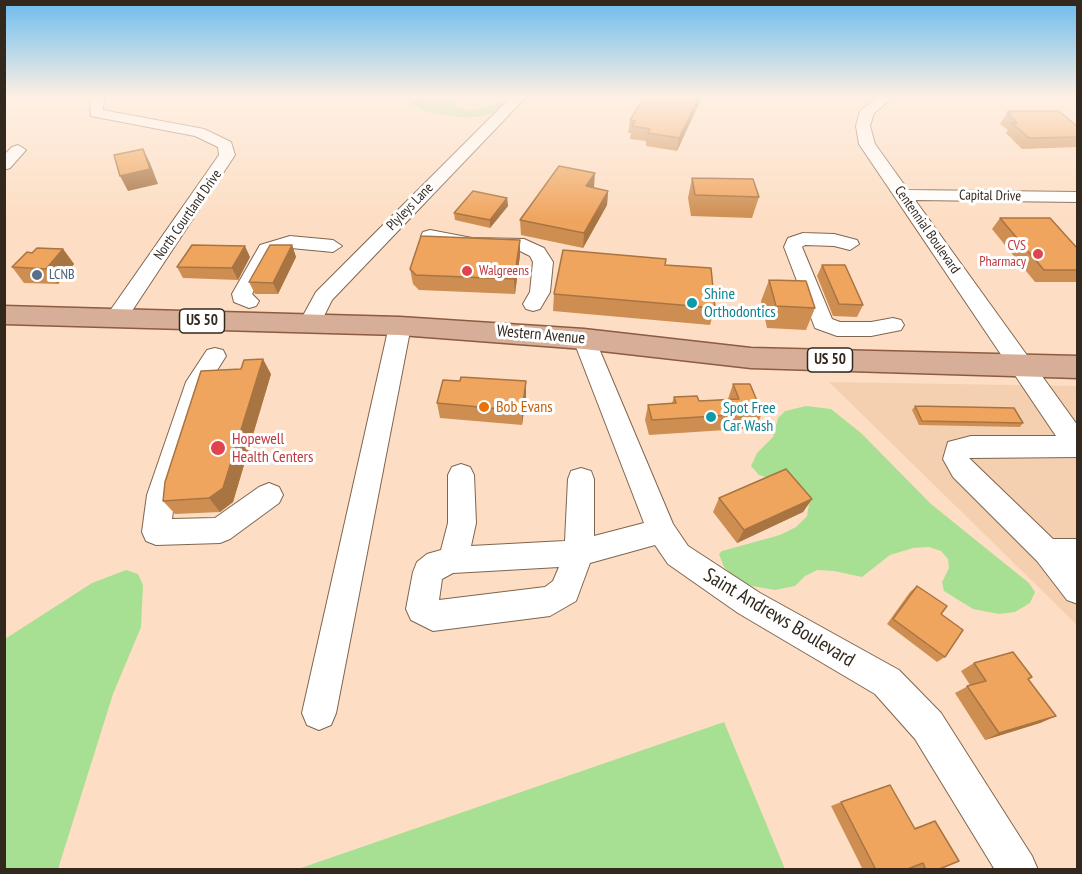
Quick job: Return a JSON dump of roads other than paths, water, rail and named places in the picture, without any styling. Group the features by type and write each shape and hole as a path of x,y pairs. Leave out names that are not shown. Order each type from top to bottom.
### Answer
{"main road":[{"name":"Western Avenue","path":"4,315 400,326 585,339 751,358 1077,367"}],"street":[{"name":"North Courtland Drive","path":"116,318 227,155 226,145 211,138"},
{"name":"Plyleys Lane","path":"310,323 323,297 478,138"},
{"name":"Centennial Boulevard","path":"865,138 1077,447"},
{"path":"4,165 18,150"},
{"name":"Capital Drive","path":"903,195 1077,197"},
{"path":"430,236 472,244 524,245 537,252 543,262 540,292 533,304"},
{"path":"850,244 834,240 803,239 795,242 795,255 824,323 837,329 871,330 894,325"},
{"path":"249,301 241,297 242,294 267,249 297,242 333,246"},
{"path":"319,713 400,326"},
{"name":"Saint Andrews Boulevard","path":"585,339 662,531 678,555 706,576 887,682 928,726 1018,870"},
{"path":"215,356 198,382 161,495 156,532 220,530 269,495"},
{"path":"1077,447 957,448 956,459 962,469 1047,552 1077,590"},
{"path":"453,560 462,523 461,474"},
{"path":"581,480 579,553 565,591 550,601 433,616 426,614 422,609 428,572 438,564 453,560 579,553 662,531"},
{"path":"1047,552 1077,552"}],"place":[{"name":"CVS Pharmacy","path":"1038,254"},
{"name":"Walgreens","path":"467,271"},
{"name":"LCNB","path":"37,275"},
{"name":"Shine Orthodontics","path":"692,303"},
{"name":"Bob Evans","path":"484,407"},
{"name":"Spot Free Car Wash","path":"711,417"},
{"name":"Hopewell Health Centers","path":"218,448"}]}
